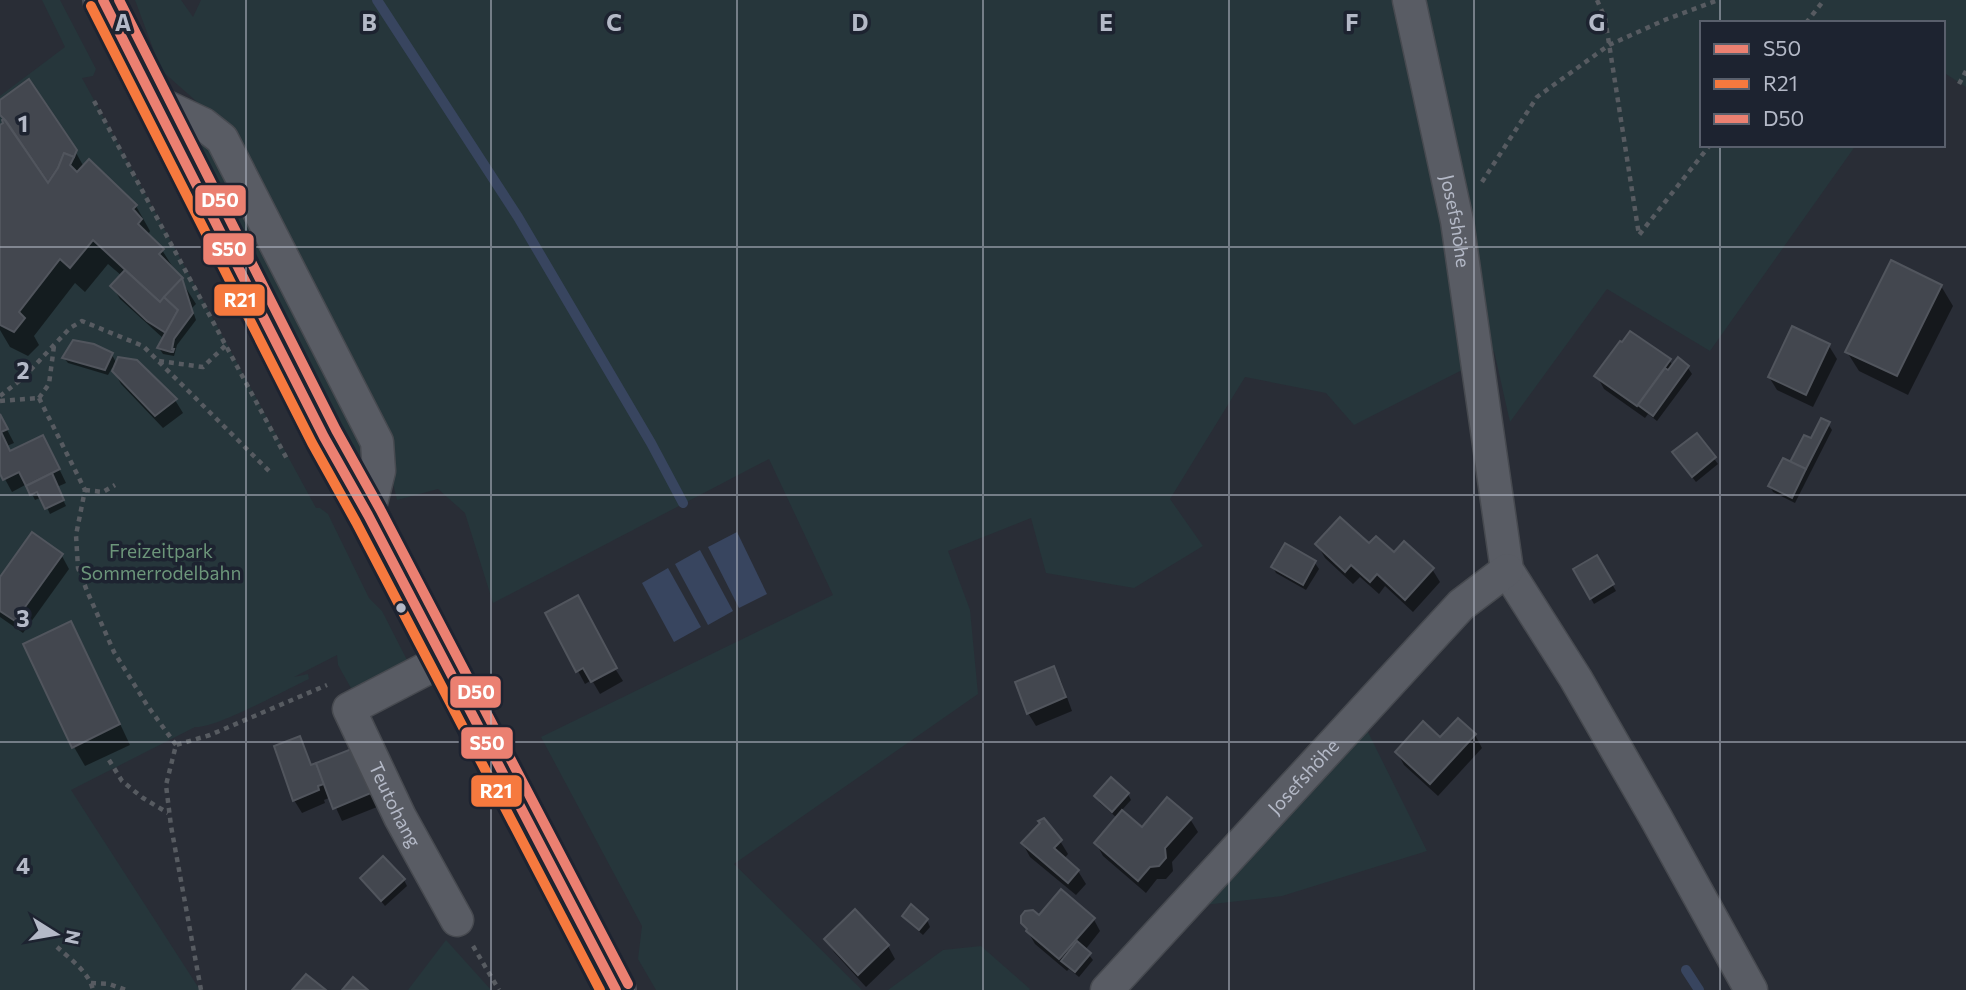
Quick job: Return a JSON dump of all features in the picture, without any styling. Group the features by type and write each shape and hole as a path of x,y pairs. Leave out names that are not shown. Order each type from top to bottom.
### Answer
{"main road":[{"path":"103,0 324,437 369,515 616,990"}],"street":[{"name":"Josefshöhe","path":"1409,0 1457,221 1507,570 1576,679 1751,990"},
{"name":"Josefshöhe","path":"1107,990 1461,605 1507,570"},
{"name":"Teutohang","path":"443,660 349,709 400,817 457,920"}],"path":[{"path":"1597,0 1605,18 1639,235 1708,147"},
{"path":"1457,221 1537,97 1609,45 1718,0"},
{"path":"1808,21 1824,0"},
{"path":"1959,84 1966,71"},
{"path":"94,101 287,459"},
{"path":"0,399 70,328 82,321 144,346 269,471"},
{"path":"39,398 49,384 54,345"},
{"path":"158,361 203,367 226,345"},
{"path":"0,399 39,398"},
{"path":"39,398 85,490 76,535 78,568 114,652 176,745 166,785 201,990"},
{"path":"85,490 103,492 116,485"},
{"path":"176,745 210,735 333,682"},
{"path":"109,760 122,781 143,798 169,813"},
{"path":"457,920 499,990"},
{"path":"57,947 83,971 93,990"},
{"path":"91,983 109,984 125,990"}],"green space":[{"name":"Freizeitpark Sommerrodelbahn","path":"42,0 60,0 96,69 93,76 82,78 316,508 328,514 369,598 382,611 407,660 406,668 367,689 351,688 338,665 337,655 294,677 308,674 309,679 218,722 195,727 71,790 200,990 0,990 0,96 65,47"},
{"path":"135,0 181,0 193,17 201,0 1966,0 1966,87 1945,73 1945,21 1700,21 1700,147 1855,147 1710,351 1607,289 1510,422 1494,351 1354,425 1326,393 1245,377 1170,499 1203,546 1134,588 1046,573 1031,518 948,551 970,610 978,694 734,864 862,990 656,990 638,959 642,926 541,737 833,595 769,459 493,603 465,513 438,489 397,500 381,433 213,116 161,70"},
{"path":"200,144 207,145 212,150 361,439 360,459 203,157"},
{"path":"1365,726 1427,851 1282,896 1204,905"},
{"path":"446,940 491,990 408,990"},
{"path":"981,946 1030,989 888,990 943,950"}],"water":[{"path":"737,532 767,594 739,608 708,547"},
{"path":"700,550 733,611 708,625 675,564"},
{"path":"668,568 701,627 674,642 642,583"}],"building":[{"path":"29,79 77,150 74,157 64,153 48,183 0,115 0,100"},
{"path":"4,119 48,183 64,153 74,157 70,165 77,172 89,159 137,205 133,209 142,219 138,224 164,249 159,254 183,278 160,302 93,240 70,268 60,259 19,312 25,318 14,332 0,325 0,125"},
{"path":"1891,260 1942,285 1897,376 1845,352"},
{"path":"125,270 160,302 164,297 178,310 166,333 147,321 110,286"},
{"path":"182,278 193,313 174,339 174,349 171,352 157,348 178,310 164,297"},
{"path":"1792,326 1830,344 1806,395 1768,377"},
{"path":"1630,331 1671,359 1637,406 1594,376"},
{"path":"73,340 94,344 113,353 105,370 62,358"},
{"path":"118,357 137,360 177,399 155,416 112,371"},
{"path":"1678,357 1689,366 1653,416 1638,405 1665,368 1668,370"},
{"path":"0,414 8,429 1,432 10,451 43,435 60,469 26,486 19,472 3,480 0,474"},
{"path":"1821,418 1830,422 1806,469 1790,462 1804,435 1811,438"},
{"path":"1697,433 1716,457 1692,477 1672,452"},
{"path":"1783,458 1806,469 1792,498 1768,486"},
{"path":"52,473 64,500 45,509 37,492 30,495 26,486"},
{"path":"1340,517 1369,543 1376,536 1394,552 1404,541 1434,568 1405,600 1377,574 1370,582 1351,565 1345,572 1315,544"},
{"path":"32,532 63,554 15,621 0,611 0,577"},
{"path":"1285,543 1316,561 1303,585 1271,567"},
{"path":"1597,555 1614,584 1590,599 1573,569"},
{"path":"578,595 617,668 591,682 583,668 576,672 545,613"},
{"path":"71,621 120,724 72,748 23,644"},
{"path":"1054,666 1066,697 1027,714 1015,682"},
{"path":"1458,718 1476,734 1430,784 1395,752 1423,721 1440,737"},
{"path":"300,736 311,765 316,763 324,784 318,786 319,790 293,801 274,746"},
{"path":"354,748 371,793 333,809 316,763"},
{"path":"1111,777 1129,793 1112,812 1094,796"},
{"path":"1167,797 1192,818 1165,848 1166,858 1159,866 1150,867 1138,881 1094,843 1122,810 1142,827"},
{"path":"1044,818 1062,840 1054,848 1079,870 1068,883 1021,843 1040,823 1038,821"},
{"path":"383,856 405,879 381,901 360,878"},
{"path":"1061,889 1095,918 1059,959 1026,931 1021,923 1021,916 1025,911 1033,910 1039,915"},
{"path":"911,904 928,919 919,930 902,916"},
{"path":"855,909 889,945 858,975 824,939"},
{"path":"1077,941 1091,953 1075,972 1061,961"},
{"path":"306,974 326,990 292,990"},
{"path":"353,977 368,990 342,990"}],"waterway":[{"path":"377,0 518,217 651,443 683,503"},
{"path":"1686,970 1699,990"}],"transit line":[{"name":"S50","path":"103,0 324,437 368,515 616,990"},
{"name":"D50","path":"119,0 336,430 628,984"},
{"name":"R21","path":"91,6 312,443 356,522 600,990"}]}
